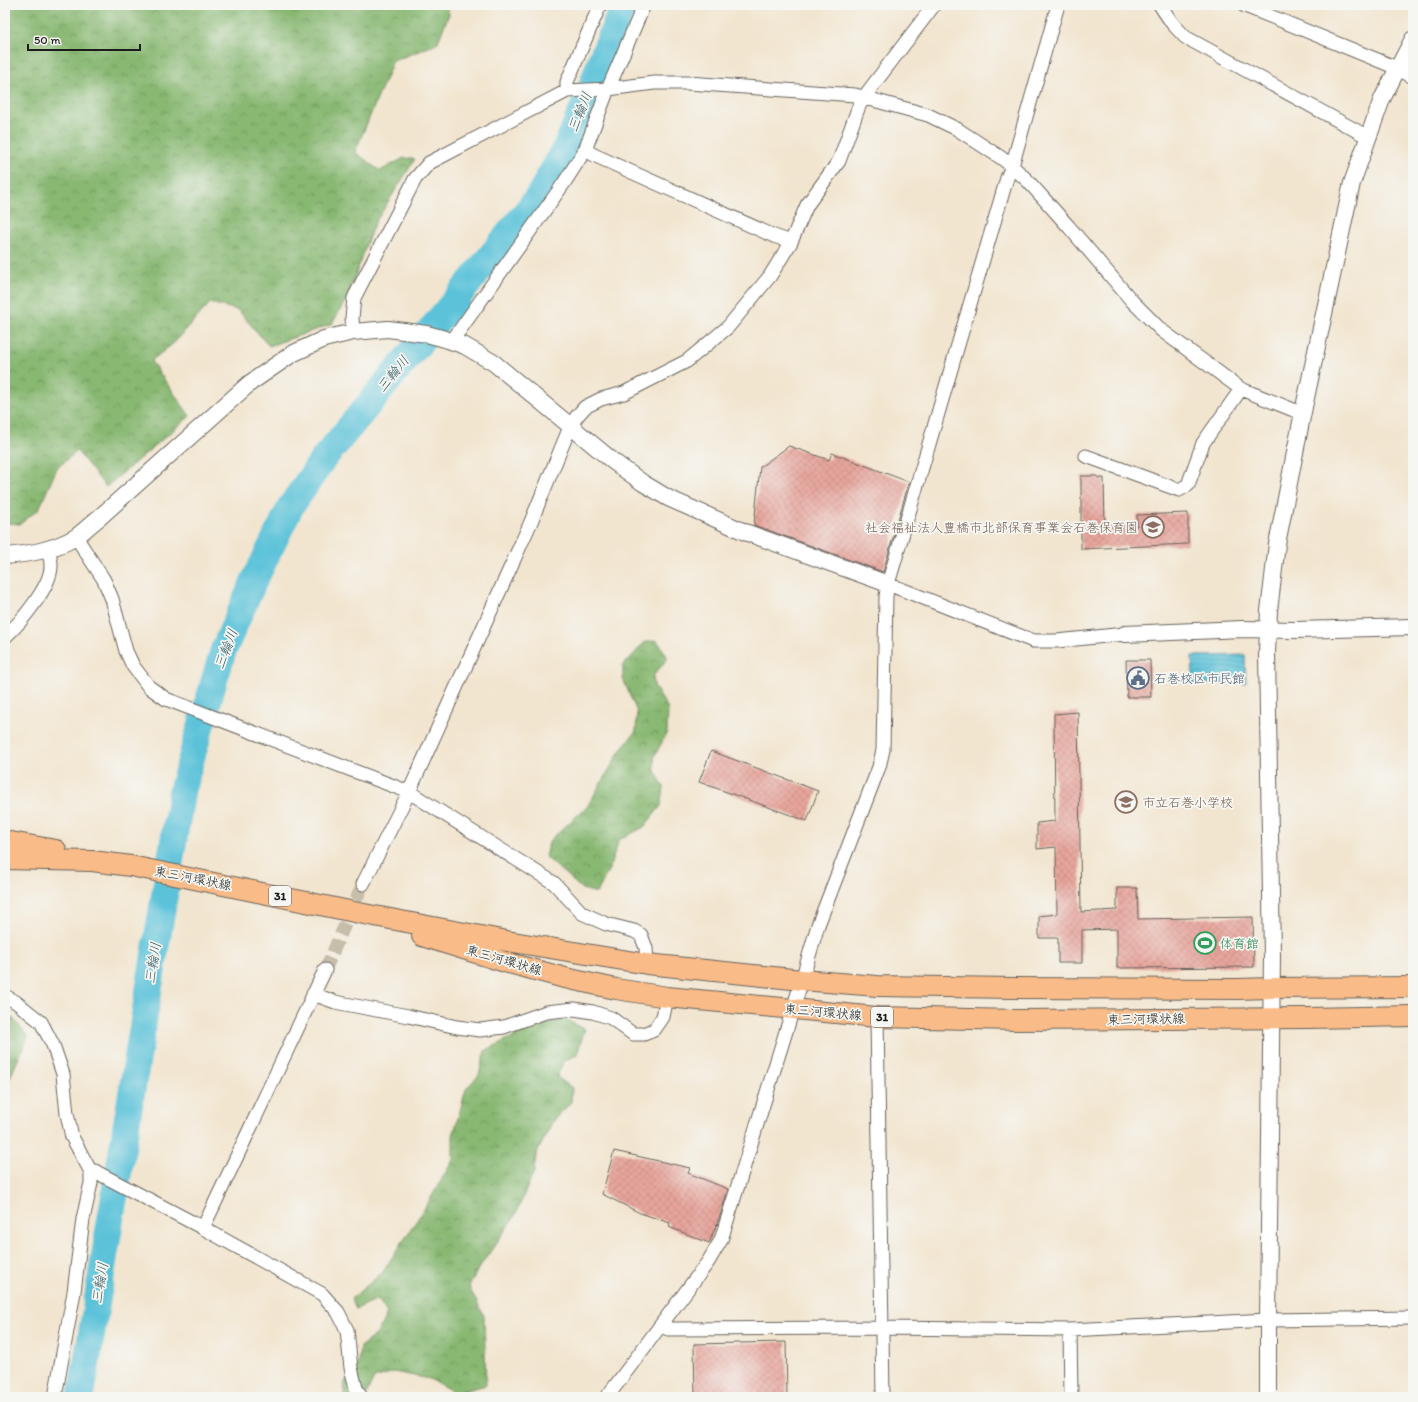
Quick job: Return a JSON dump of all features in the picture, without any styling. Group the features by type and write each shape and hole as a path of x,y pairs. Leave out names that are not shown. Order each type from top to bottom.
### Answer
{"main road":[{"name":"東三河環状線","path":"5,841 58,850 92,861"},
{"name":"東三河環状線","path":"5,859 92,861 131,866 196,878 364,914 515,942 647,964 802,980 877,986 991,988 1413,988"},
{"name":"東三河環状線","path":"364,914 427,938 505,962 565,978 616,989 667,997 877,1017 1016,1020 1413,1016"}],"street":[{"path":"570,91 567,82 600,5"},
{"path":"448,340 564,183 585,150 606,89 644,5"},
{"path":"363,884 409,792 530,524 570,427 585,407 601,398 624,393 687,361 728,327 770,276 791,242 807,205 839,161 859,106 864,97 934,5"},
{"path":"607,1397 708,1262 721,1240 818,925 879,766 883,750 886,596 888,584 1007,178 1012,166 1058,5"},
{"path":"1160,5 1172,23 1185,37 1368,137"},
{"path":"1243,5 1397,68 1413,77"},
{"path":"1268,1397 1272,1048 1267,630 1277,544 1303,412 1352,183 1382,99 1413,39"},
{"path":"354,332 352,318 354,298 415,180 429,163 570,91 606,89 654,83 688,83 855,94 928,115 957,129 1000,157 1028,181 1132,301 1156,325 1241,389 1296,411 1303,412"},
{"path":"585,150 617,166 791,242"},
{"path":"5,556 48,550 76,537 250,383 292,354 324,339 354,332 388,329 427,334 448,340 465,346 494,363 570,427 643,483 668,498 745,532 888,584 1034,640 1057,641 1124,634 1242,629 1267,630 1413,627"},
{"path":"1086,456 1178,490 1188,485 1203,444 1241,389"},
{"path":"76,537 104,580 112,599 126,651 133,666 149,687 166,699 409,792 554,883 582,913 606,924 634,931 641,935 646,948 647,964"},
{"path":"5,637 16,627 47,582 51,565 48,550"},
{"path":"203,1228 325,970"},
{"path":"313,994 335,1002 457,1027 480,1030 504,1027 546,1012 574,1009 593,1012 611,1018 633,1034 644,1034 654,1030 663,1017 667,997"},
{"path":"5,996 16,1002 41,1022 53,1045 63,1074 67,1114 72,1137 96,1173 136,1192 322,1294 338,1312 347,1330 351,1368 356,1388 361,1397"},
{"path":"877,1017 883,1397"},
{"path":"55,1397 74,1292 83,1219 91,1183 96,1173"},
{"path":"662,1324 668,1329 882,1328 1070,1330 1268,1320 1413,1318"},
{"path":"1070,1330 1071,1397"}],"green space":[{"path":"5,5 447,5 449,14 437,44 393,61 355,152 380,171 404,158 415,159 373,226 348,296 332,324 269,346 238,310 210,303 175,342 151,361 190,416 106,487 77,451 57,468 39,509 20,524 5,523"},
{"path":"657,640 668,658 653,676 654,686 668,709 667,733 654,757 655,771 664,787 661,806 644,827 619,840 609,869 597,893 582,889 545,856 550,840 587,807 620,751 636,731 637,712 623,679 623,666 645,642"},
{"path":"5,1015 11,1016 28,1037 5,1089"},
{"path":"565,1019 585,1029 577,1054 563,1062 557,1077 572,1088 571,1102 553,1121 536,1155 534,1172 514,1218 478,1269 469,1287 484,1316 486,1385 456,1393 430,1379 394,1372 374,1378 365,1397 344,1397 345,1382 358,1364 360,1347 377,1334 387,1313 378,1299 356,1309 351,1299 382,1273 425,1208 453,1160 453,1136 466,1089 479,1075 485,1051 539,1025"}],"water":[{"path":"1245,655 1246,683 1193,684 1192,656"}],"building":[{"path":"789,446 829,460 832,453 909,482 883,572 754,525 760,467"},
{"path":"1081,476 1098,476 1098,478 1104,478 1105,526 1137,526 1137,515 1188,513 1188,544 1081,549"},
{"name":"石巻校区市民館","path":"1126,660 1150,660 1151,697 1127,697"},
{"path":"1078,712 1081,912 1117,910 1117,888 1137,888 1138,919 1253,917 1254,967 1117,968 1117,929 1082,930 1082,963 1058,963 1058,938 1039,938 1039,916 1057,914 1056,847 1037,849 1037,823 1055,821 1054,714"},
{"path":"711,751 818,791 807,821 699,782"},
{"path":"614,1151 690,1168 688,1173 728,1189 720,1216 709,1243 669,1227 670,1223 640,1213 602,1194"},
{"path":"786,1342 787,1397 695,1397 694,1344"}],"waterway":[{"name":"三輪川","path":"81,1397 182,790 223,651 254,581 291,506 324,458 457,298 538,197 567,145 624,5"}],"tunnel":[{"path":"325,970 363,884"}],"place":[{"name":"社会福祉法人豊橋市北部保育事業会石巻保育園","path":"1153,527"},
{"name":"石巻校区市民館","path":"1138,678"},
{"name":"市立石巻小学校","path":"1126,802"},
{"name":"体育館","path":"1205,943"}]}
